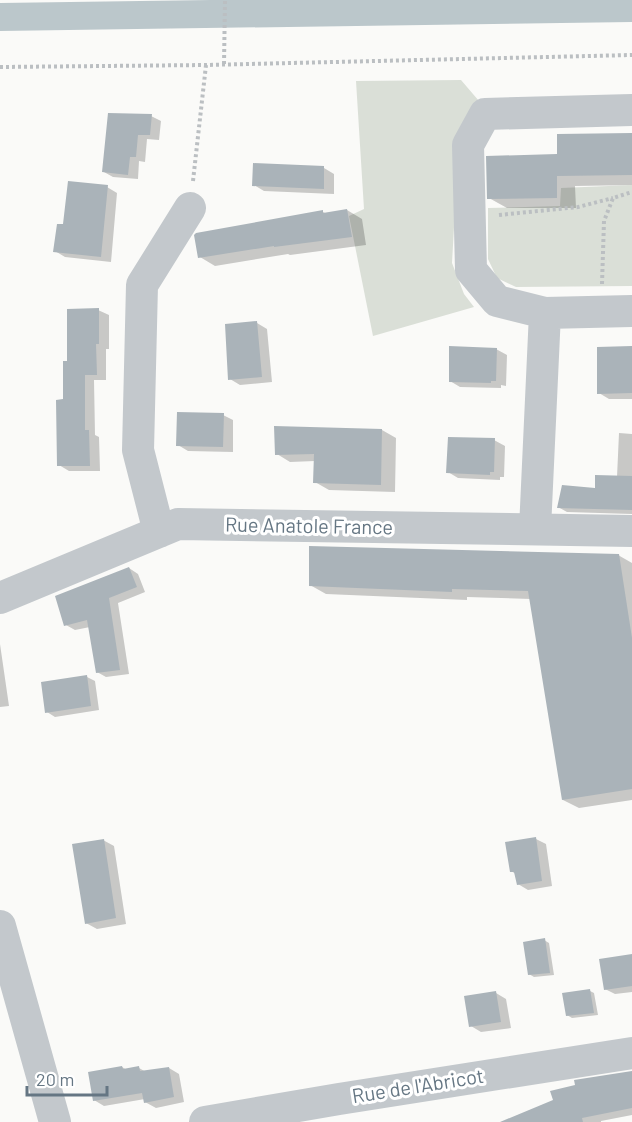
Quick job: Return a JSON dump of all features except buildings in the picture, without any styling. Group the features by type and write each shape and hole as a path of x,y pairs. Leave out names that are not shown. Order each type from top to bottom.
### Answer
{"street":[{"path":"617,311 545,313 497,301 471,270 468,145 485,114 632,110"},
{"path":"159,532 138,450 142,285 190,208"},
{"path":"535,529 545,313"},
{"name":"Rue Anatole France","path":"0,598 178,524 632,531"},
{"path":"0,926 55,1122"},
{"name":"Rue de l'Abricot","path":"205,1122 342,1110 632,1053"}],"path":[{"path":"224,64 225,0"},
{"path":"0,67 206,65 632,55"},
{"path":"190,208 206,65"},
{"path":"469,213 501,215 578,207 632,192"},
{"path":"613,198 604,220 617,311"}],"shaded area":[{"path":"461,80 479,101 459,139 452,263 464,294 474,307 373,336 349,216 364,209 356,81"},
{"path":"632,185 632,286 516,287 497,278 488,259 488,208 560,206 561,188"}],"waterway":[{"path":"0,17 632,8"}]}
